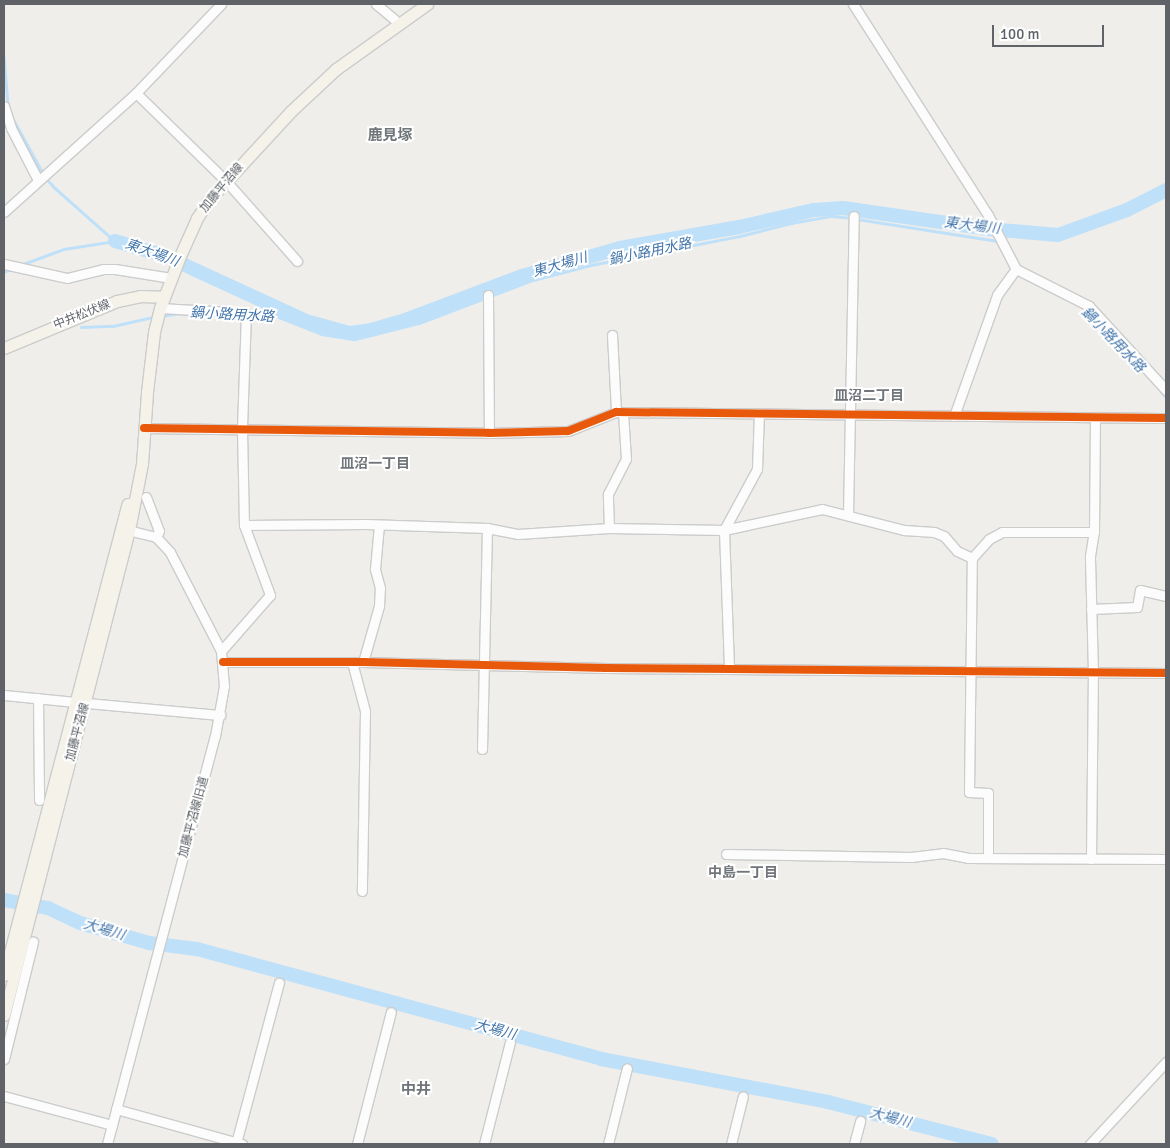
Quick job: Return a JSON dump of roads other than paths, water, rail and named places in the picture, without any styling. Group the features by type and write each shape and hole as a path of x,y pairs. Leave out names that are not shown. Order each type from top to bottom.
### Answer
{"main road":[{"name":"加藤平沼線","path":"4,975 32,889 125,529 140,478 150,358 162,303 197,218 226,181 309,93 336,69 427,4"},
{"name":"中井松伏線","path":"4,348 117,301 140,296 162,303"},
{"name":"加藤平沼線","path":"4,1015 25,914"}],"street":[{"path":"4,212 136,93 221,4"},
{"path":"376,4 399,23"},
{"path":"853,4 994,224 1016,269 1089,306 1166,390"},
{"path":"136,93 226,181 297,261"},
{"path":"4,106 11,128 38,180"},
{"path":"848,515 854,216"},
{"path":"4,264 67,278 114,268 171,278"},
{"path":"954,416 997,294 1016,269"},
{"path":"488,295 489,433"},
{"path":"162,303 246,313 242,430 244,526 270,596 221,651"},
{"path":"609,528 608,494 626,459 612,335"},
{"path":"144,428 489,433 568,431 620,412 1166,418"},
{"path":"729,667 724,530 757,469 759,413"},
{"path":"1091,859 1093,673 1090,556 1094,532 1095,417"},
{"path":"125,529 156,537 159,531 146,497"},
{"path":"244,526 379,525 486,528 518,534 609,528 724,530 822,508 904,530 934,532 944,536 957,551 972,558"},
{"path":"363,662 379,606 380,588 375,569 379,525"},
{"path":"482,749 486,528"},
{"path":"988,858 988,794 969,792 969,671 972,558 989,539 1002,532 1094,532"},
{"name":"加藤平沼線旧道","path":"106,1144 220,715 224,686 224,662 221,651 170,552 156,537"},
{"path":"1091,609 1137,607 1140,590 1166,596"},
{"path":"224,662 363,662 606,668 729,667 1166,674"},
{"path":"352,662 365,711 362,891"},
{"path":"4,695 220,715"},
{"path":"38,698 39,800"},
{"path":"726,854 910,857 943,853 968,858 1166,859"},
{"path":"4,1059 33,942"},
{"path":"116,1109 239,1144 279,983"},
{"path":"357,1144 391,1012"},
{"path":"484,1144 510,1042"},
{"path":"1090,1144 1166,1062"},
{"path":"608,1144 627,1068"},
{"path":"4,1096 112,1125"},
{"path":"731,1144 743,1096"},
{"path":"854,1144 860,1121"}],"waterway":[{"path":"4,56 8,105"},
{"path":"11,115 43,173"},
{"path":"46,178 115,241"},
{"name":"東大場川","path":"115,241 165,256 306,321 350,333 371,330 405,320 522,276 620,248 739,227 814,210 843,208 988,229 1058,235 1127,210 1166,190"},
{"name":"鍋小路用水路","path":"248,314 274,315 322,334 355,339 419,323 533,280 591,265 740,236 791,223 831,216 852,218"},
{"name":"鍋小路用水路","path":"857,219 997,241"},
{"path":"23,264 64,249 115,241"},
{"path":"4,272 13,268"},
{"name":"鍋小路用水路","path":"161,316 180,313"},
{"name":"鍋小路用水路","path":"81,327 113,326 153,317"},
{"name":"鍋小路用水路","path":"1161,391 1166,397"},
{"name":"大場川","path":"4,900 48,908 80,923 149,943 197,949 601,1059 828,1102 992,1144"}],"district":[{"name":"鹿見塚","path":"390,136"},
{"name":"皿沼二丁目","path":"869,396"},
{"name":"皿沼一丁目","path":"375,464"},
{"name":"中島一丁目","path":"743,873"},
{"name":"中井","path":"416,1090"}]}
